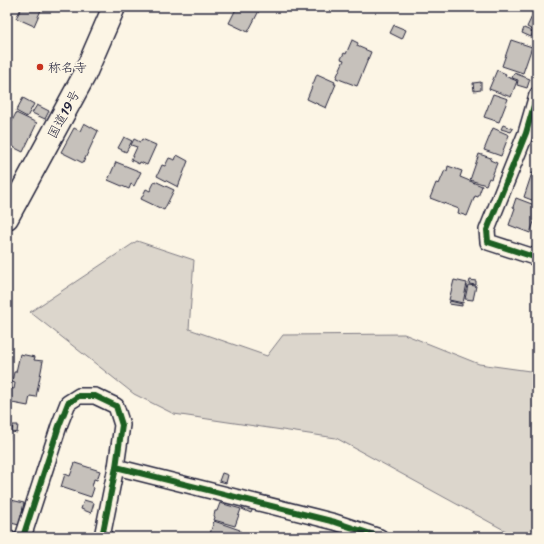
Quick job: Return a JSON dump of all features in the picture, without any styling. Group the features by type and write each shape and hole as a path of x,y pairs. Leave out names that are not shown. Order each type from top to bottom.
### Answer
{"highway":[{"name":"国道19号","path":"7,218 84,76 114,7"}],"street":[{"path":"537,95 526,133 487,230 488,242 537,258"},
{"path":"23,537 61,420 68,403 79,396 95,396 116,406 122,425 116,468 102,537"},
{"path":"116,468 335,522 380,537"}],"shaded area":[{"path":"137,241 194,260 189,329 267,356 283,335 404,334 479,364 537,372 537,537 512,537 506,531 336,438 174,414 134,394 30,312"}],"building":[{"path":"22,7 40,7 39,9 41,10 34,26 16,18"},
{"path":"237,7 261,7 248,32 229,23"},
{"path":"529,7 537,7 537,32 527,27 535,10"},
{"path":"394,25 406,30 402,39 390,33"},
{"path":"524,28 533,32 531,37 522,33"},
{"path":"352,40 358,43 357,46 371,52 357,86 336,78 344,60 341,59 344,53 346,54"},
{"path":"511,40 532,47 523,73 502,66"},
{"path":"497,70 506,74 505,76 517,81 511,97 489,89"},
{"path":"514,73 530,79 527,88 517,85 518,80 512,78"},
{"path":"317,74 335,82 334,84 336,84 326,108 307,99"},
{"path":"481,82 481,90 474,91 473,83"},
{"path":"493,94 508,99 499,122 484,117"},
{"path":"23,98 34,104 27,117 16,111"},
{"path":"37,105 49,111 45,119 32,113"},
{"path":"16,113 37,123 23,152 7,144 7,131"},
{"path":"84,123 98,131 83,163 61,152 74,128 80,131"},
{"path":"503,125 513,129 511,132 501,129"},
{"path":"493,128 509,135 501,156 484,150"},
{"path":"124,137 132,141 126,152 118,148"},
{"path":"134,139 140,142 142,139 156,145 147,165 140,162 139,164 131,160 137,147 131,145"},
{"path":"479,154 491,158 490,160 497,163 491,179 489,178 486,185 470,180"},
{"path":"177,155 188,161 178,187 157,176 162,165 165,166 169,158 175,160"},
{"path":"116,162 141,172 134,186 131,184 129,189 108,180"},
{"path":"448,166 462,171 460,177 482,186 478,197 475,196 467,216 458,213 459,209 430,198 436,183 439,184 445,170 447,171"},
{"path":"537,171 537,202 524,197 532,173 536,174"},
{"path":"155,181 174,190 164,210 141,199 146,189 150,191"},
{"path":"516,198 537,206 537,214 530,233 509,225 515,208 513,207"},
{"path":"454,280 467,283 463,303 449,300"},
{"path":"470,280 476,281 476,285 469,284"},
{"path":"468,285 476,286 473,300 465,299"},
{"path":"450,301 462,304 462,306 449,304"},
{"path":"20,354 35,357 34,360 43,361 36,397 30,396 28,406 7,402 9,388 14,389 15,383 12,382"},
{"path":"7,425 10,425 8,447 7,447"},
{"path":"13,425 18,425 17,433 12,432"},
{"path":"75,463 100,471 97,480 94,479 92,487 94,488 91,497 61,487 65,474 70,476"},
{"path":"222,473 228,475 226,483 219,481"},
{"path":"7,499 24,503 19,525 7,522"},
{"path":"84,500 94,503 91,513 81,509"},
{"path":"220,503 241,509 235,526 214,520 215,511 217,511"},
{"path":"244,504 253,508 251,513 242,509"},
{"path":"214,521 240,530 238,537 209,537"},
{"path":"7,530 16,533 14,537 7,537"}],"cycle path":[{"path":"537,95 526,133 487,230 488,242 537,258"},
{"path":"23,537 59,426 68,403 79,396 95,396 116,406 122,425 116,467 102,537"},
{"path":"116,467 335,522 380,537"}],"place":[{"name":"称名寺","path":"40,67"}]}
